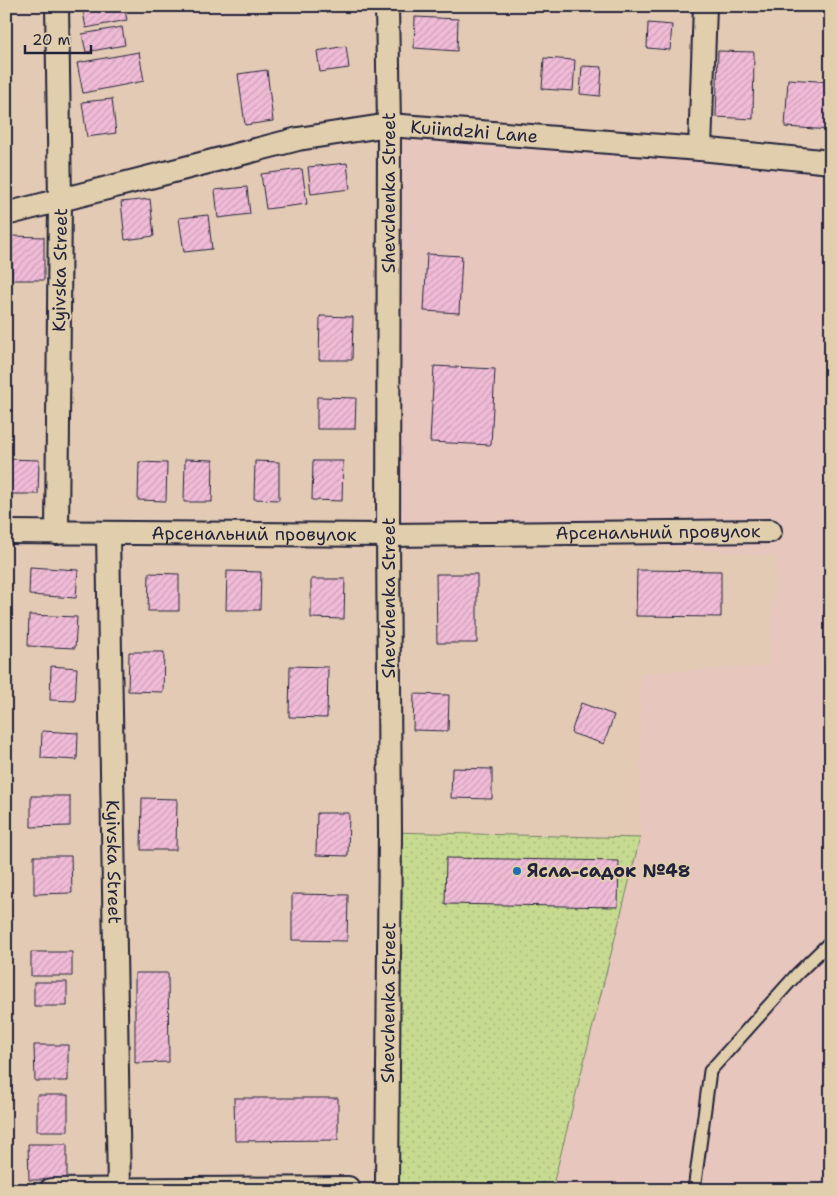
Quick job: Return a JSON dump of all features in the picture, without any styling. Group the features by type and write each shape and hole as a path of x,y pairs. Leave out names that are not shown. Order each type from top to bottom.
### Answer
{"street":[{"name":"Kyivska Street","path":"57,6 60,200 57,533"},
{"name":"Shevchenka Street","path":"384,1190 387,1184 390,852 388,535 389,125 387,6"},
{"path":"700,149 705,6"},
{"name":"Kuiindzhi Lane","path":"6,214 298,139 389,125 700,149 831,162"},
{"name":"Арсенальний провулок","path":"6,532 388,535 770,531"},
{"name":"Kyivska Street","path":"108,533 119,1189"},
{"path":"51,1190 348,1188"}],"lane":[{"path":"694,1190 710,1071 797,974 831,941"}],"shaded area":[{"path":"389,125 831,162 831,1190 384,1190 390,832 640,838 640,673 769,666 776,556 399,524"}],"green space":[{"path":"390,832 640,838 552,1189 387,1184"}],"building":[{"path":"82,6 124,6 127,20 86,28"},
{"path":"415,17 458,19 457,51 414,48"},
{"path":"648,23 672,25 670,50 647,48"},
{"path":"122,27 125,45 86,52 82,34"},
{"path":"346,46 349,68 320,72 317,51"},
{"path":"718,51 754,52 753,119 716,117"},
{"path":"139,52 144,81 83,93 77,63"},
{"path":"544,58 575,60 573,91 542,89"},
{"path":"582,66 602,67 600,96 580,94"},
{"path":"267,70 273,121 245,125 238,74"},
{"path":"788,79 831,82 831,130 785,127"},
{"path":"112,99 116,133 87,137 82,102"},
{"path":"347,163 350,189 311,194 308,167"},
{"path":"302,169 307,204 266,209 261,174"},
{"path":"247,187 250,214 218,218 215,190"},
{"path":"150,199 154,236 125,240 121,202"},
{"path":"208,215 212,249 184,252 179,218"},
{"path":"12,236 44,237 44,280 12,280"},
{"path":"427,254 462,256 459,313 424,311"},
{"path":"320,316 353,317 352,360 319,360"},
{"path":"434,366 495,369 491,445 430,442"},
{"path":"317,397 356,398 355,429 317,429"},
{"path":"6,459 39,460 38,494 6,494"},
{"path":"185,459 213,460 212,502 184,502"},
{"path":"255,461 279,462 279,500 254,499"},
{"path":"313,461 343,461 342,501 312,500"},
{"path":"139,462 167,463 166,501 138,500"},
{"path":"30,567 78,570 76,598 29,595"},
{"path":"637,570 721,571 721,617 636,616"},
{"path":"227,571 261,572 260,610 226,610"},
{"path":"149,573 179,574 179,611 148,611"},
{"path":"436,574 477,574 477,643 437,643"},
{"path":"311,579 345,579 344,619 311,618"},
{"path":"29,615 77,617 75,648 28,646"},
{"path":"129,652 164,652 163,692 128,691"},
{"path":"51,666 77,668 75,701 50,700"},
{"path":"290,666 328,667 327,718 289,717"},
{"path":"414,694 449,695 448,731 413,730"},
{"path":"581,703 614,715 604,744 571,733"},
{"path":"42,731 78,733 77,760 41,758"},
{"path":"452,768 492,769 492,799 451,798"},
{"path":"31,796 70,796 70,826 31,827"},
{"path":"142,798 177,799 176,850 141,850"},
{"path":"317,813 349,813 348,856 316,855"},
{"path":"34,856 71,856 72,893 34,894"},
{"path":"446,858 619,861 618,907 445,904"},
{"path":"292,894 348,895 347,941 292,940"},
{"path":"31,952 72,952 72,976 31,976"},
{"path":"135,973 168,973 169,1062 135,1063"},
{"path":"34,982 67,982 67,1006 34,1006"},
{"path":"34,1045 68,1045 68,1081 35,1081"},
{"path":"37,1095 68,1095 68,1131 37,1131"},
{"path":"234,1098 338,1098 338,1140 235,1141"},
{"path":"28,1144 67,1144 67,1180 29,1180"}],"place":[{"name":"Ясла-садок №48","path":"517,871"}]}
